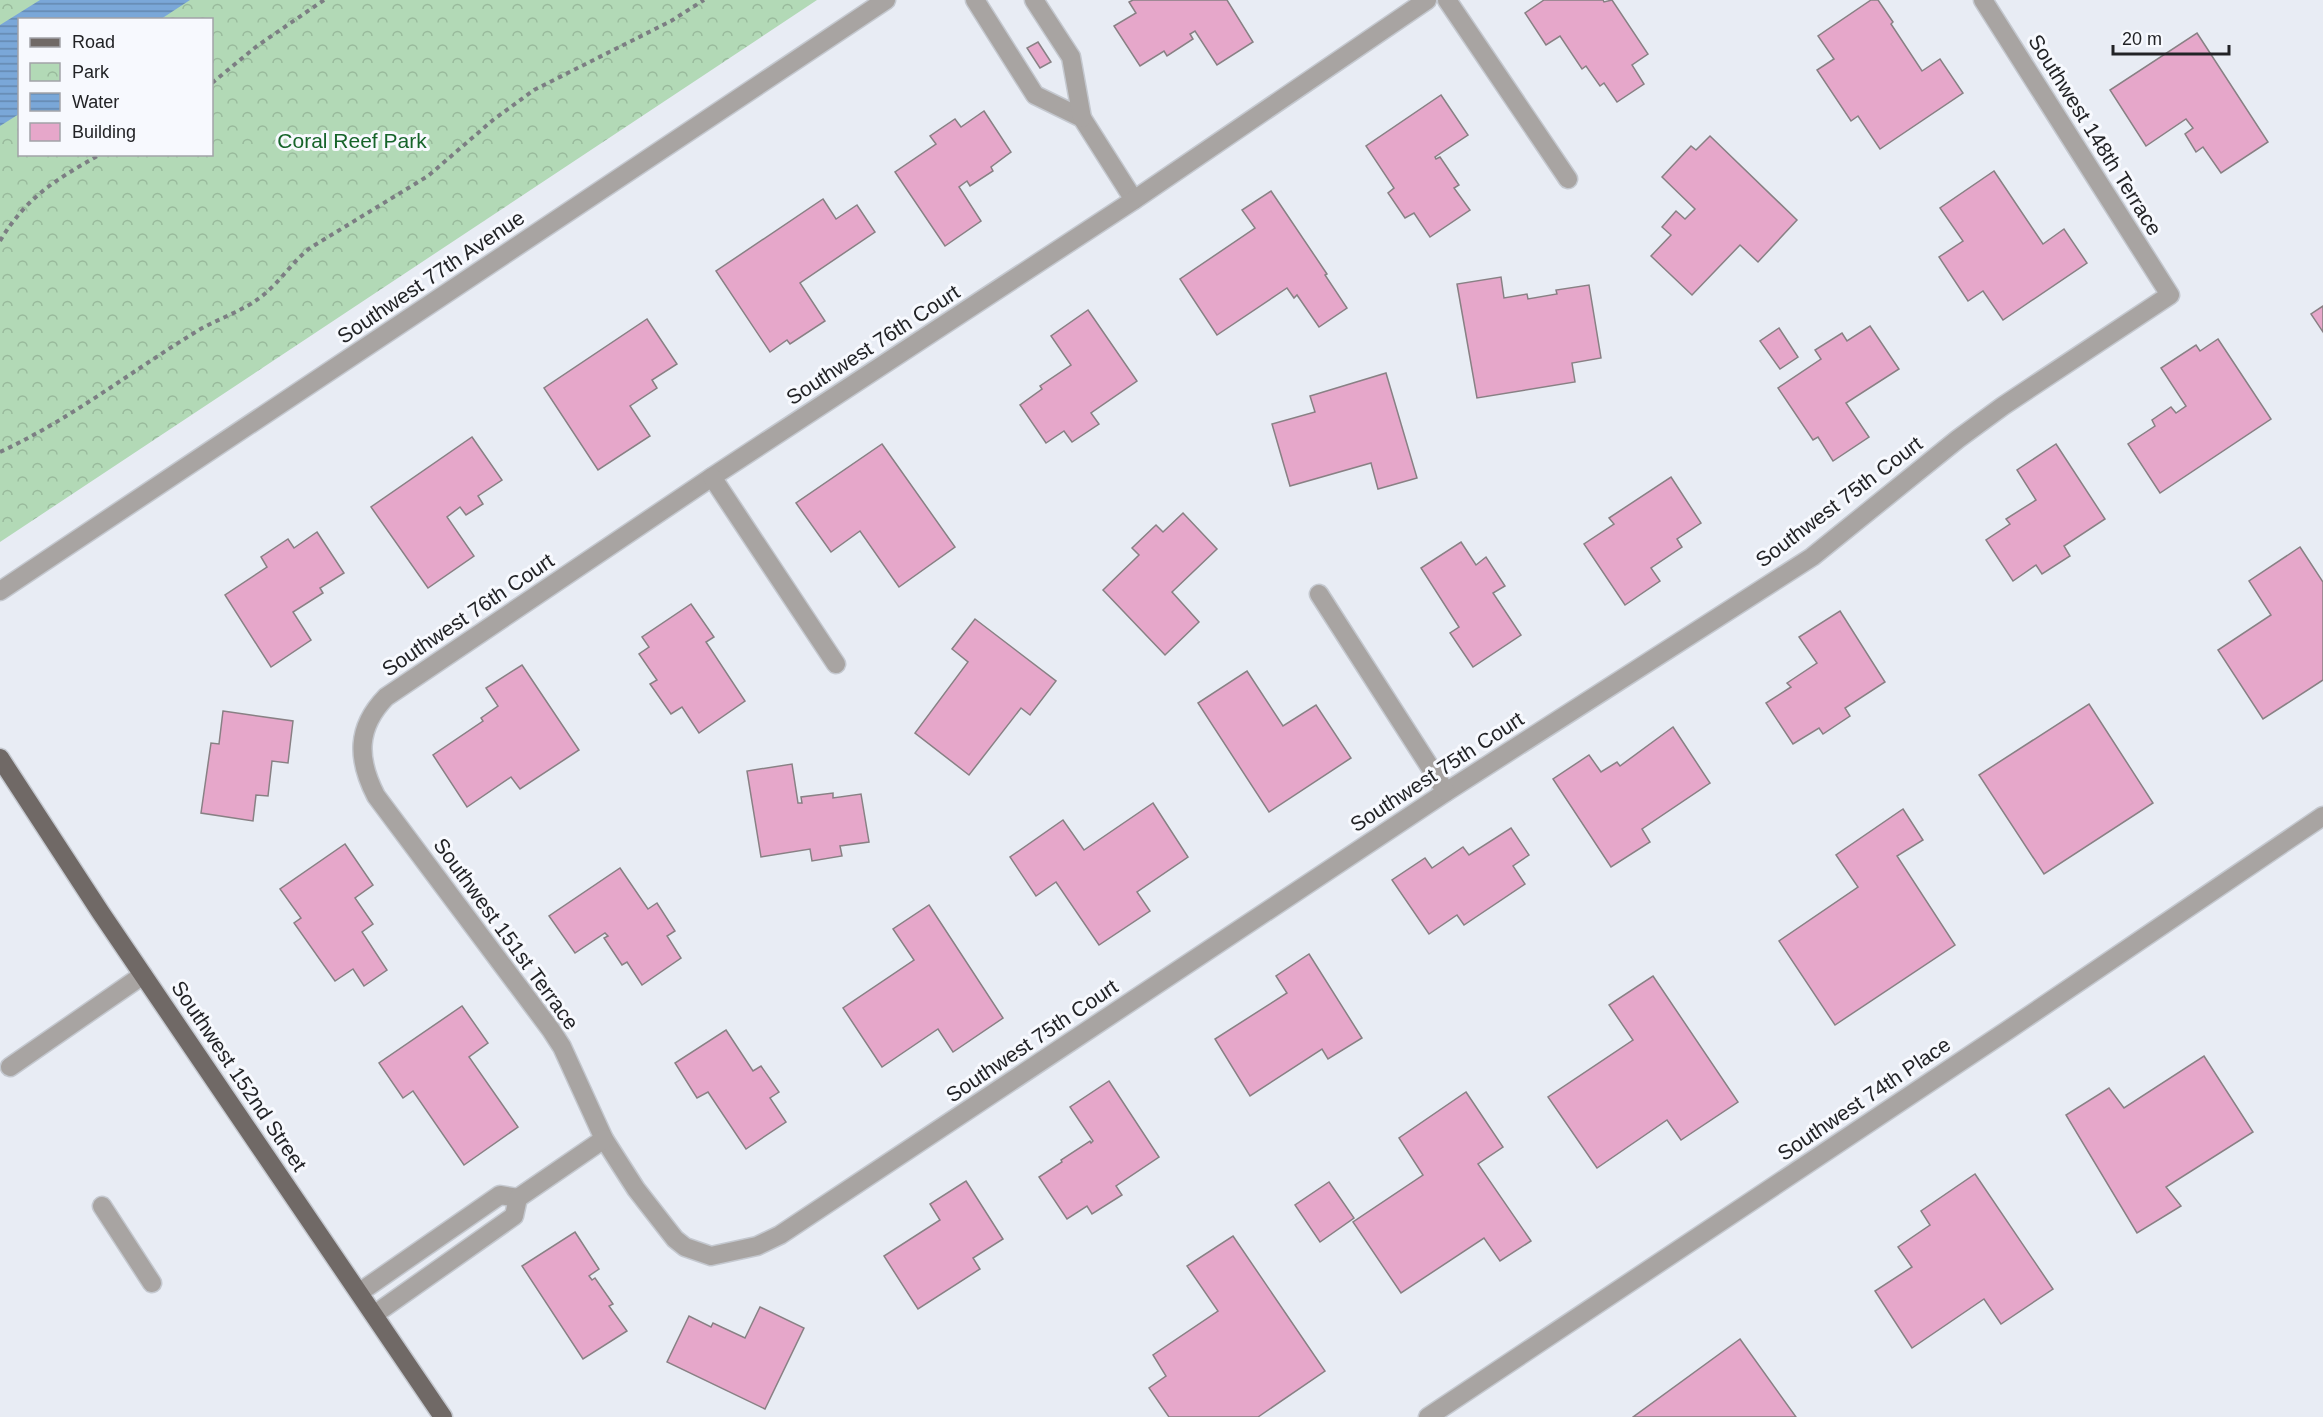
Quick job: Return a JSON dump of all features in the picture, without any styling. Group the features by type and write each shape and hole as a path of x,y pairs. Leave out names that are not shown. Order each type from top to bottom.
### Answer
{"main road":[{"name":"Southwest 152nd Street","path":"0,758 143,975 443,1417"}],"street":[{"name":"Southwest 77th Avenue","path":"0,591 886,0"},
{"path":"975,0 1035,94 1082,118"},
{"path":"1034,0 1071,57 1082,118 1134,200"},
{"name":"Southwest 76th Court","path":"362,742 369,719 386,697 712,477 1134,200 1427,0"},
{"path":"1447,0 1568,179"},
{"name":"Southwest 148th Terrace","path":"1983,0 2170,295"},
{"name":"Southwest 75th Court","path":"711,1256 758,1246 780,1235 1446,792 1812,557 1976,426 2170,295"},
{"path":"712,477 836,664"},
{"path":"1319,594 1446,792"},
{"name":"Southwest 151st Terrace","path":"362,742 364,768 376,796 552,1030 604,1139 667,1230 686,1247 711,1256"},
{"name":"Southwest 74th Place","path":"1428,1417 2008,1030 2323,816"},
{"path":"10,1068 143,975"},
{"path":"375,1314 514,1216 518,1198 604,1139"},
{"path":"360,1292 500,1195 518,1198"},
{"path":"102,1206 152,1283"}],"path":[{"path":"213,82 257,46 324,0"},
{"path":"0,452 76,411 196,332 252,303 273,287 306,251 428,176 493,120 534,90 671,21 704,0"},
{"path":"0,241 24,206 40,192 97,156"}],"green space":[{"name":"Coral Reef Park","path":"0,0 817,0 0,542"}],"water":[{"path":"40,0 190,0 163,18 18,18 18,115 0,126 0,25"}],"building":[{"path":"1133,0 1227,0 1253,42 1217,65 1195,31 1190,34 1193,39 1167,56 1164,51 1140,66 1114,26 1136,13 1129,2"},
{"path":"1544,0 1603,0 1604,2 1612,0 1648,54 1632,65 1644,84 1617,102 1604,83 1600,86 1586,66 1582,69 1560,36 1546,45 1525,13"},
{"path":"1871,0 1878,0 1922,71 1940,59 1963,93 1880,149 1858,116 1851,121 1817,70 1834,59 1818,36"},
{"path":"2197,33 2268,142 2221,173 2203,147 2196,152 2185,134 2193,128 2186,119 2146,146 2110,90"},
{"path":"1038,42 1051,62 1040,68 1027,48"},
{"path":"1441,95 1468,135 1435,157 1436,159 1440,157 1459,185 1454,188 1470,210 1430,237 1414,213 1405,218 1388,193 1394,188 1366,146"},
{"path":"984,111 1011,152 991,167 993,171 970,186 967,181 959,187 981,221 945,246 895,172 936,144 930,136 955,119 961,127"},
{"path":"1710,136 1797,220 1758,262 1740,245 1692,295 1651,256 1671,235 1662,227 1676,211 1685,219 1695,209 1662,177 1691,146 1696,150"},
{"path":"1994,171 2043,244 2064,229 2087,263 2003,320 1983,291 1968,301 1939,257 1963,241 1940,208"},
{"path":"1271,191 1347,308 1319,327 1297,295 1294,298 1287,288 1217,335 1180,279 1255,228 1242,210"},
{"path":"823,199 836,219 857,205 875,232 800,283 825,321 790,344 787,340 770,352 716,271"},
{"path":"1501,277 1504,298 1527,294 1528,299 1557,294 1556,290 1589,285 1601,358 1572,363 1575,382 1477,398 1457,284"},
{"path":"2323,306 2323,332 2311,314"},
{"path":"1088,310 1137,381 1091,413 1099,424 1072,442 1064,431 1046,443 1020,405 1042,389 1040,386 1071,365 1051,336"},
{"path":"647,319 677,364 652,380 657,388 630,406 650,436 598,470 544,388"},
{"path":"1870,326 1899,369 1846,403 1869,437 1833,461 1818,437 1813,440 1778,388 1821,359 1815,350 1842,333 1847,341"},
{"path":"1779,328 1798,357 1780,369 1760,341"},
{"path":"2218,339 2271,419 2160,493 2128,444 2155,426 2152,420 2171,407 2176,413 2186,406 2161,368 2196,345 2200,351"},
{"path":"1386,373 1417,478 1378,489 1371,463 1290,486 1272,424 1315,412 1310,396"},
{"path":"472,437 502,480 478,496 483,504 466,515 460,507 447,517 474,556 428,588 371,507"},
{"path":"882,444 955,547 899,587 860,531 831,552 796,503"},
{"path":"2056,444 2105,519 2064,546 2070,556 2042,574 2036,565 2013,581 1986,540 2010,524 2006,519 2036,500 2017,470"},
{"path":"1671,477 1701,523 1677,539 1682,547 1651,568 1660,581 1625,605 1584,544 1614,524 1609,518"},
{"path":"1183,513 1217,549 1172,592 1199,622 1165,655 1103,590 1139,555 1132,548 1156,525 1163,532"},
{"path":"317,532 344,573 320,588 323,593 293,612 311,640 271,667 225,595 267,567 261,557 288,539 294,548"},
{"path":"1461,542 1476,565 1486,557 1505,586 1493,593 1521,635 1473,667 1450,633 1459,627 1421,568"},
{"path":"2300,547 2323,582 2323,680 2263,719 2218,650 2271,615 2249,581"},
{"path":"691,604 714,637 706,642 745,701 699,733 682,707 671,714 650,684 657,680 639,654 649,647 642,637"},
{"path":"1840,611 1885,682 1845,708 1850,716 1823,734 1819,728 1793,744 1766,703 1791,687 1787,683 1817,663 1799,637"},
{"path":"975,619 1056,681 1030,715 1021,708 969,775 915,733 968,662 952,649"},
{"path":"522,665 579,750 520,789 511,777 467,807 433,755 483,721 481,718 498,706 486,688"},
{"path":"1247,671 1283,726 1316,705 1351,758 1269,812 1198,703"},
{"path":"2089,704 2153,803 2044,874 1979,775"},
{"path":"223,711 293,721 288,763 272,761 268,796 256,795 253,821 201,813 211,743 219,744"},
{"path":"1673,727 1710,783 1642,829 1650,842 1611,867 1553,779 1589,755 1601,772 1617,762 1620,766"},
{"path":"792,764 798,803 802,803 801,797 833,793 833,798 861,794 869,842 840,846 842,856 812,861 810,849 761,857 747,771"},
{"path":"1153,803 1188,857 1137,892 1150,911 1099,945 1056,882 1036,896 1010,857 1063,820 1084,850"},
{"path":"1903,809 1923,840 1897,856 1955,945 1835,1025 1779,941 1858,887 1836,855"},
{"path":"1511,828 1529,855 1513,866 1525,884 1464,925 1457,915 1429,934 1392,880 1425,858 1432,868 1463,847 1469,855"},
{"path":"345,844 373,885 355,898 373,924 362,932 387,970 364,986 353,969 335,981 294,923 301,918 280,889"},
{"path":"620,868 648,909 657,903 675,931 667,936 681,958 642,985 627,962 622,965 604,938 608,936 605,933 575,953 549,916"},
{"path":"929,905 1003,1018 953,1052 938,1029 882,1067 843,1008 914,960 893,929"},
{"path":"1309,954 1362,1038 1328,1059 1322,1049 1250,1096 1215,1039 1287,993 1276,976"},
{"path":"1653,976 1738,1102 1681,1140 1667,1120 1597,1168 1548,1097 1633,1040 1609,1005"},
{"path":"462,1006 488,1043 469,1057 518,1127 464,1165 413,1091 403,1098 379,1063"},
{"path":"726,1030 753,1071 761,1066 779,1092 770,1098 786,1122 746,1149 708,1092 697,1098 675,1063"},
{"path":"2204,1056 2253,1132 2166,1187 2181,1206 2137,1233 2066,1115 2109,1088 2124,1108"},
{"path":"1109,1081 1159,1157 1116,1186 1122,1195 1092,1214 1087,1206 1067,1219 1039,1177 1062,1162 1061,1160 1093,1141 1070,1107"},
{"path":"1466,1092 1503,1147 1478,1164 1531,1241 1500,1261 1484,1238 1401,1293 1353,1222 1423,1175 1399,1138"},
{"path":"1975,1174 2053,1289 2001,1324 1984,1299 1912,1348 1875,1291 1912,1267 1898,1247 1930,1225 1921,1211"},
{"path":"966,1181 1003,1239 973,1258 980,1269 918,1309 884,1256 940,1220 930,1204"},
{"path":"1329,1182 1354,1218 1320,1242 1295,1205"},
{"path":"575,1232 599,1269 589,1276 592,1280 595,1278 613,1304 609,1306 627,1331 583,1359 522,1266"},
{"path":"1233,1236 1325,1371 1258,1417 1169,1417 1149,1388 1166,1376 1153,1355 1218,1311 1187,1266"},
{"path":"760,1307 804,1328 765,1409 667,1362 689,1316 711,1327 713,1323 745,1338"},
{"path":"1740,1339 1796,1417 1633,1417"}]}
